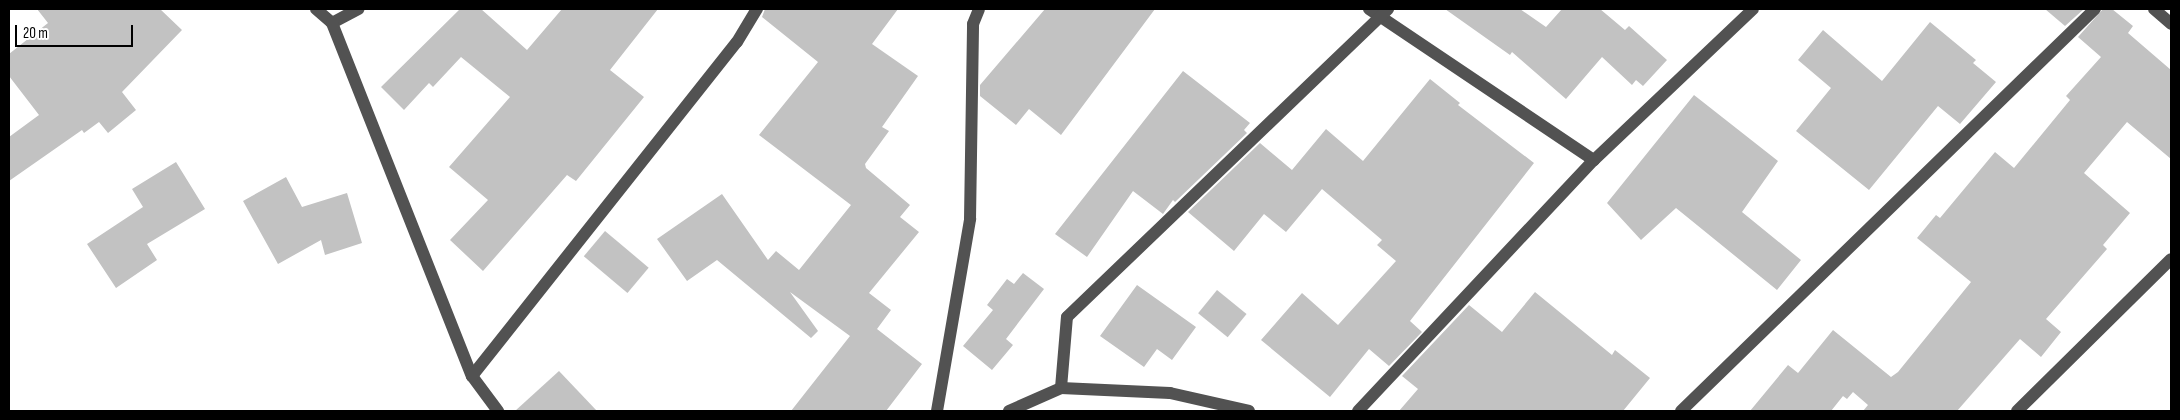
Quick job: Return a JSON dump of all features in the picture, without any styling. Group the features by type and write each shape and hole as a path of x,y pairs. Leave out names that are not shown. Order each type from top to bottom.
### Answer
{"street":[{"path":"316,9 332,23 472,376 498,411"},
{"path":"332,23 358,9"},
{"path":"472,376 737,42 757,9"},
{"path":"937,411 970,219 973,24 979,9"},
{"path":"1369,9 1385,12 1594,160"},
{"path":"1358,411 1594,160 1753,9"},
{"path":"1681,411 2095,9"},
{"path":"2154,9 2171,24"},
{"path":"1061,388 1066,317 1385,12"},
{"path":"2017,411 2171,259"},
{"path":"1009,411 1061,388 1170,393 1249,411"}],"building":[{"path":"37,9 160,9 182,30 122,92 136,110 108,133 99,122 84,133 82,130 9,181 9,137 39,115 9,76 9,54 48,23"},
{"path":"460,9 481,9 527,50 562,9 658,9 610,70 644,97 576,181 567,175 483,271 450,240 488,200 449,167 510,97 461,57 433,87 429,83 404,110 381,87"},
{"path":"765,9 898,9 872,44 918,76 882,127 889,131 865,164 866,168 910,205 900,217 919,232 869,293 891,310 877,329 922,364 886,411 791,411 850,336 790,292 818,331 811,338 717,260 687,281 657,239 722,194 768,260 776,251 799,270 851,205 759,135 818,62 762,17"},
{"path":"1045,9 1155,9 1061,135 1029,109 1016,125 980,96 980,85"},
{"path":"1445,9 1520,9 1546,27 1562,9 1600,9 1625,30 1629,26 1667,60 1643,86 1636,80 1632,85 1602,57 1566,99 1512,52 1510,55"},
{"path":"2045,9 2084,9 2065,26"},
{"path":"2103,9 2112,9 2133,26 2128,33 2171,70 2171,159 2127,122 2084,173 2130,213 2103,245 2107,249 2046,319 2061,332 2041,357 2020,339 1957,411 1863,411 1868,405 1853,392 1847,399 1843,396 1831,411 1750,411 1788,365 1798,373 1833,330 1891,377 1898,372 1971,282 1917,238 1936,215 1940,218 1995,152 2014,168 2070,100 2066,96 2101,57 2078,37"},
{"path":"1930,22 1976,60 1973,63 1996,82 1960,124 1938,106 1869,190 1796,131 1831,88 1798,60 1823,30 1882,81"},
{"path":"1183,71 1250,123 1244,130 1247,133 1175,202 1173,200 1163,214 1133,191 1087,257 1055,234"},
{"path":"1430,79 1460,103 1458,105 1534,163 1410,321 1422,332 1389,366 1369,349 1330,397 1261,340 1302,293 1338,325 1396,261 1377,245 1382,240 1322,189 1286,232 1264,214 1234,251 1188,212 1260,143 1292,170 1326,129 1363,161"},
{"path":"1694,95 1778,161 1742,212 1801,260 1777,290 1676,208 1641,240 1607,203"},
{"path":"176,162 205,209 147,244 157,260 116,288 87,244 143,207 132,189"},
{"path":"286,177 302,207 347,193 362,243 325,255 321,240 278,264 243,201"},
{"path":"605,231 649,268 627,293 584,256"},
{"path":"1023,273 1044,289 1006,339 1013,345 992,370 963,346 993,310 987,305 1007,279 1014,284"},
{"path":"1137,285 1196,327 1172,360 1157,349 1144,367 1100,336"},
{"path":"1217,290 1247,314 1228,337 1198,313"},
{"path":"1535,292 1612,355 1615,350 1650,378 1623,411 1399,411 1418,389 1402,376 1469,305 1502,332"},
{"path":"559,371 597,411 515,411"}]}
